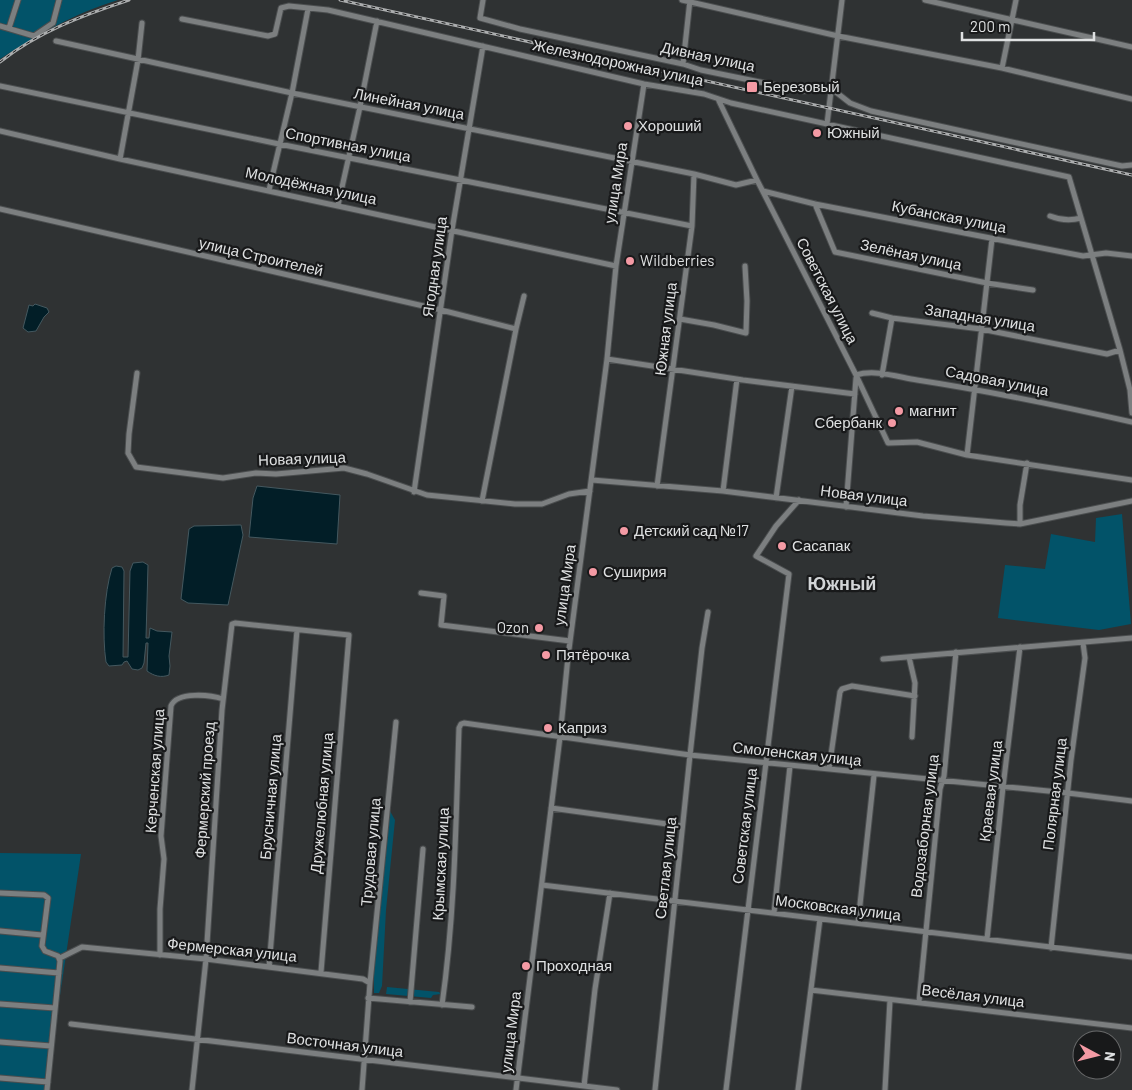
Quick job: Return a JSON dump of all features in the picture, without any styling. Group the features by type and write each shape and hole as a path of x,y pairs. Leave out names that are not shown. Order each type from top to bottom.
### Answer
{"street":[{"path":"9,28 18,0"},
{"path":"0,26 34,36 53,23 59,0"},
{"name":"Дивная улица","path":"483,0 480,18 520,29 804,91 832,89"},
{"path":"682,0 838,36 1002,68 1132,99"},
{"path":"827,124 842,0"},
{"path":"925,0 1132,47"},
{"path":"1002,68 1016,0"},
{"path":"683,64 690,1"},
{"name":"Железнодорожная улица","path":"182,19 268,36 275,34 281,8 289,6 308,10 322,9 644,84 704,94 731,103 1069,177 1081,218"},
{"path":"269,190 292,93 308,10"},
{"path":"338,205 377,22"},
{"path":"120,158 138,60 142,23"},
{"name":"Линейная улица","path":"56,41 292,93 694,174 736,185 757,180"},
{"name":"Ягодная улица","path":"414,492 452,230 483,46"},
{"name":"улица Мира","path":"516,1090 570,642 607,359 616,266 644,84"},
{"name":"Спортивная улица","path":"0,86 279,144 692,226"},
{"path":"832,89 850,102 871,111 1108,164 1132,165"},
{"name":"Советская улица","path":"718,99 856,374 846,507"},
{"name":"Молодёжная улица","path":"0,131 616,266"},
{"name":"Южная улица","path":"657,486 692,226 694,174"},
{"name":"Кубанская улица","path":"763,192 814,204 1083,256 1106,253 1132,256"},
{"name":"Зелёная улица","path":"814,204 835,252 987,283 1033,290"},
{"name":"улица Строителей","path":"0,209 441,310 516,329"},
{"path":"1050,216 1074,220 1081,218 1120,350 1130,390 1132,413"},
{"path":"967,455 992,239"},
{"path":"680,320 714,325 746,334 748,301 745,266"},
{"path":"482,501 524,296"},
{"name":"Западная улица","path":"872,313 892,318 981,328 1107,354 1120,350"},
{"path":"882,375 892,318"},
{"path":"607,359 737,379 855,394"},
{"name":"Новая улица","path":"137,372 128,453 136,467 223,478 256,473 276,474 344,468 367,474 414,492 482,501 542,504 569,494 590,490"},
{"name":"Садовая улица","path":"856,374 864,372 975,388 1132,422"},
{"path":"856,374 888,443 917,442 967,455 1132,480"},
{"path":"723,491 737,379"},
{"path":"776,498 792,386"},
{"path":"1020,524 1020,506 1027,463"},
{"name":"Новая улица","path":"592,480 723,491 923,516 1020,524 1132,501"},
{"name":"Советская улица","path":"726,1090 789,574 756,556 776,526 799,500"},
{"path":"422,593 444,596 441,626 570,642"},
{"name":"Светлая улица","path":"655,1090 676,901 682,826 702,648 708,612"},
{"name":"Фермерский проезд","path":"192,1090 206,959 223,699 232,624 235,622 297,630"},
{"name":"Дружелюбная улица","path":"297,630 349,635 321,972"},
{"name":"Брусничная улица","path":"269,967 297,630"},
{"path":"883,659 1132,638"},
{"name":"Полярная улица","path":"1051,948 1085,658 1083,643"},
{"name":"Краевая улица","path":"987,939 1020,647"},
{"name":"Водозаборная улица","path":"919,1002 956,652"},
{"path":"909,657 915,683 912,737"},
{"path":"829,769 842,688 852,686 915,696"},
{"name":"Керченская улица","path":"160,954 160,910 164,858 161,836 171,706 176,699 190,696 207,696 223,699"},
{"name":"Трудовая улица","path":"370,983 396,722"},
{"name":"Смоленская улица","path":"461,724 690,755 1132,801"},
{"name":"Крымская улица","path":"442,1005 454,891 461,724"},
{"path":"774,913 790,766"},
{"path":"858,923 874,774"},
{"path":"551,808 682,826"},
{"path":"410,1002 424,849"},
{"name":"Московская улица","path":"542,885 1132,957"},
{"path":"0,892 47,896 42,946 45,951 60,958 47,1090"},
{"path":"584,1086 594,989 610,893"},
{"path":"798,1090 820,919"},
{"path":"0,932 42,935"},
{"name":"Фермерская улица","path":"60,958 82,947 321,972 363,978 370,983"},
{"path":"0,968 59,973"},
{"path":"362,1090 370,983"},
{"name":"Весёлая улица","path":"811,990 1132,1028"},
{"path":"369,995 410,1002 472,1007"},
{"path":"885,1090 890,1000"},
{"path":"0,1004 55,1008"},
{"name":"Восточная улица","path":"71,1024 617,1090"},
{"path":"0,1042 51,1046"},
{"path":"0,1078 48,1082"}],"shaded area":[{"path":"0,0 118,0 57,25 0,59"},
{"path":"35,304 47,308 49,312 36,331 28,332 23,328 29,305 33,306"},
{"path":"257,486 340,495 337,544 249,537 253,498"},
{"path":"1122,514 1131,624 1099,630 998,618 1005,565 1045,569 1051,534 1095,542 1096,518"},
{"path":"241,525 243,535 228,605 188,603 181,599 189,529 194,526"},
{"path":"143,562 148,565 146,638 149,638 150,628 157,631 172,632 169,675 166,676 158,676 147,671 148,643 146,643 144,663 142,668 138,670 132,669 127,661 122,665 109,666 106,662 104,640 105,615 107,590 112,568 116,566 122,567 124,571 123,657 128,657 130,571 133,563"},
{"path":"390,811 395,820 386,910 382,986 379,993 374,993 374,962 387,823"},
{"path":"0,853 81,854 46,1090 0,1090"},
{"path":"387,987 439,992 441,994 433,995 431,998 386,994"}],"railway":[{"path":"0,62 15,51 61,25 129,0"},
{"path":"340,0 1132,175"}],"place":[{"name":"Березовый","path":"752,87"},
{"name":"Хороший","path":"628,126"},
{"name":"Южный","path":"817,133"},
{"name":"Wildberries","path":"630,261"},
{"name":"магнит","path":"899,411"},
{"name":"Сбербанк","path":"892,423"},
{"name":"Детский сад №17","path":"624,531"},
{"name":"Сасапак","path":"782,546"},
{"name":"Суширия","path":"593,572"},
{"name":"Ozon","path":"539,628"},
{"name":"Пятёрочка","path":"546,655"},
{"name":"Каприз","path":"548,728"},
{"name":"Проходная","path":"526,966"}],"district":[{"name":"Южный","path":"842,584"}]}
